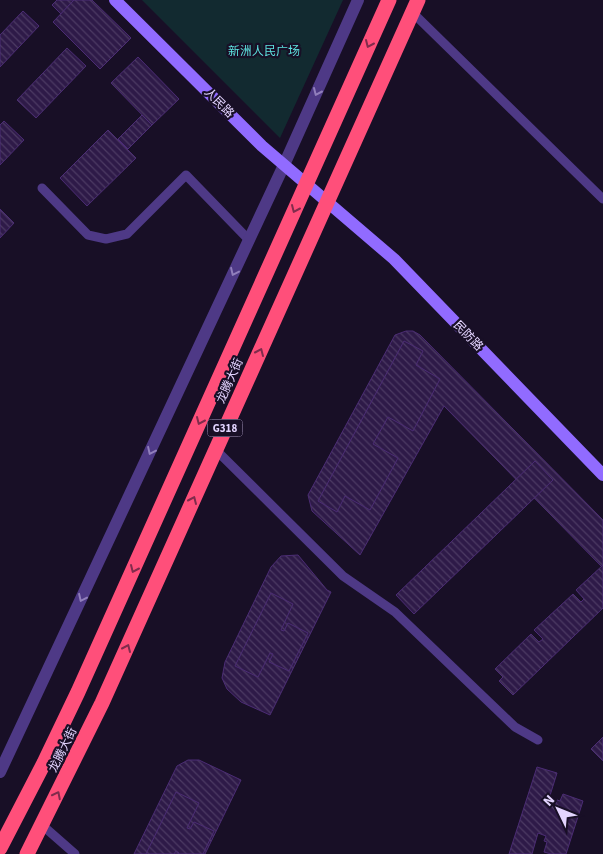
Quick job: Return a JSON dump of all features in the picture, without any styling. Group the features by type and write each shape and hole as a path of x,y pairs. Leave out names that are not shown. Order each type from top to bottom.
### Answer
{"highway":[{"name":"龙腾大街","path":"0,848 78,692 389,0"},
{"name":"龙腾大街","path":"27,854 102,703 415,6"}],"street":[{"name":"人民路","path":"115,0 262,146 327,202"},
{"path":"0,772 284,165 358,0"},
{"name":"民防路","path":"327,202 394,259 603,475"}],"lane":[{"path":"415,6 603,199"},
{"path":"42,188 88,235 106,239 127,234 186,175 249,240"},
{"path":"216,450 343,576 395,612 515,727 538,740"},
{"path":"42,826 76,854"}],"green space":[{"name":"新洲人民广场","path":"142,0 343,0 280,138"}],"building":[{"path":"57,0 74,0 61,14 52,5"},
{"path":"74,0 92,0 131,38 100,69 53,22"},
{"path":"23,11 39,26 0,67 0,35"},
{"path":"67,48 86,66 36,118 17,100"},
{"path":"138,57 179,99 152,125 111,83"},
{"path":"142,115 152,125 128,149 118,139"},
{"path":"4,121 24,140 0,165 0,125"},
{"path":"108,130 136,158 87,206 60,178"},
{"path":"0,209 14,223 0,238"},
{"path":"406,331 413,331 420,335 603,520 603,568 444,406 360,555 312,511 308,495 395,335"},
{"path":"404,341 423,351 416,365 440,379 413,431 388,417 373,444 398,458 370,510 345,496 337,512 318,501"},
{"path":"535,461 553,480 414,614 396,595"},
{"path":"298,555 327,590 331,592 270,715 241,702 227,689 222,678 225,662 271,567 281,556"},
{"path":"603,565 603,608 513,695 499,681 503,677 495,669 531,634 539,642 543,639 534,630 573,594 581,602 584,599 576,590"},
{"path":"271,593 293,604 281,630 284,631 288,623 308,633 289,671 269,662 273,654 270,653 258,677 235,666"},
{"path":"603,737 603,761 591,749"},
{"path":"188,760 199,760 241,780 205,854 134,854 177,766"},
{"path":"537,767 557,773 547,805 555,807 557,800 560,801 563,794 583,801 566,854 544,852 547,842 544,841 546,836 538,833 532,854 509,854"},
{"path":"176,792 199,803 187,828 190,829 194,822 214,831 203,854 178,854 176,851 174,854 146,854"}]}
